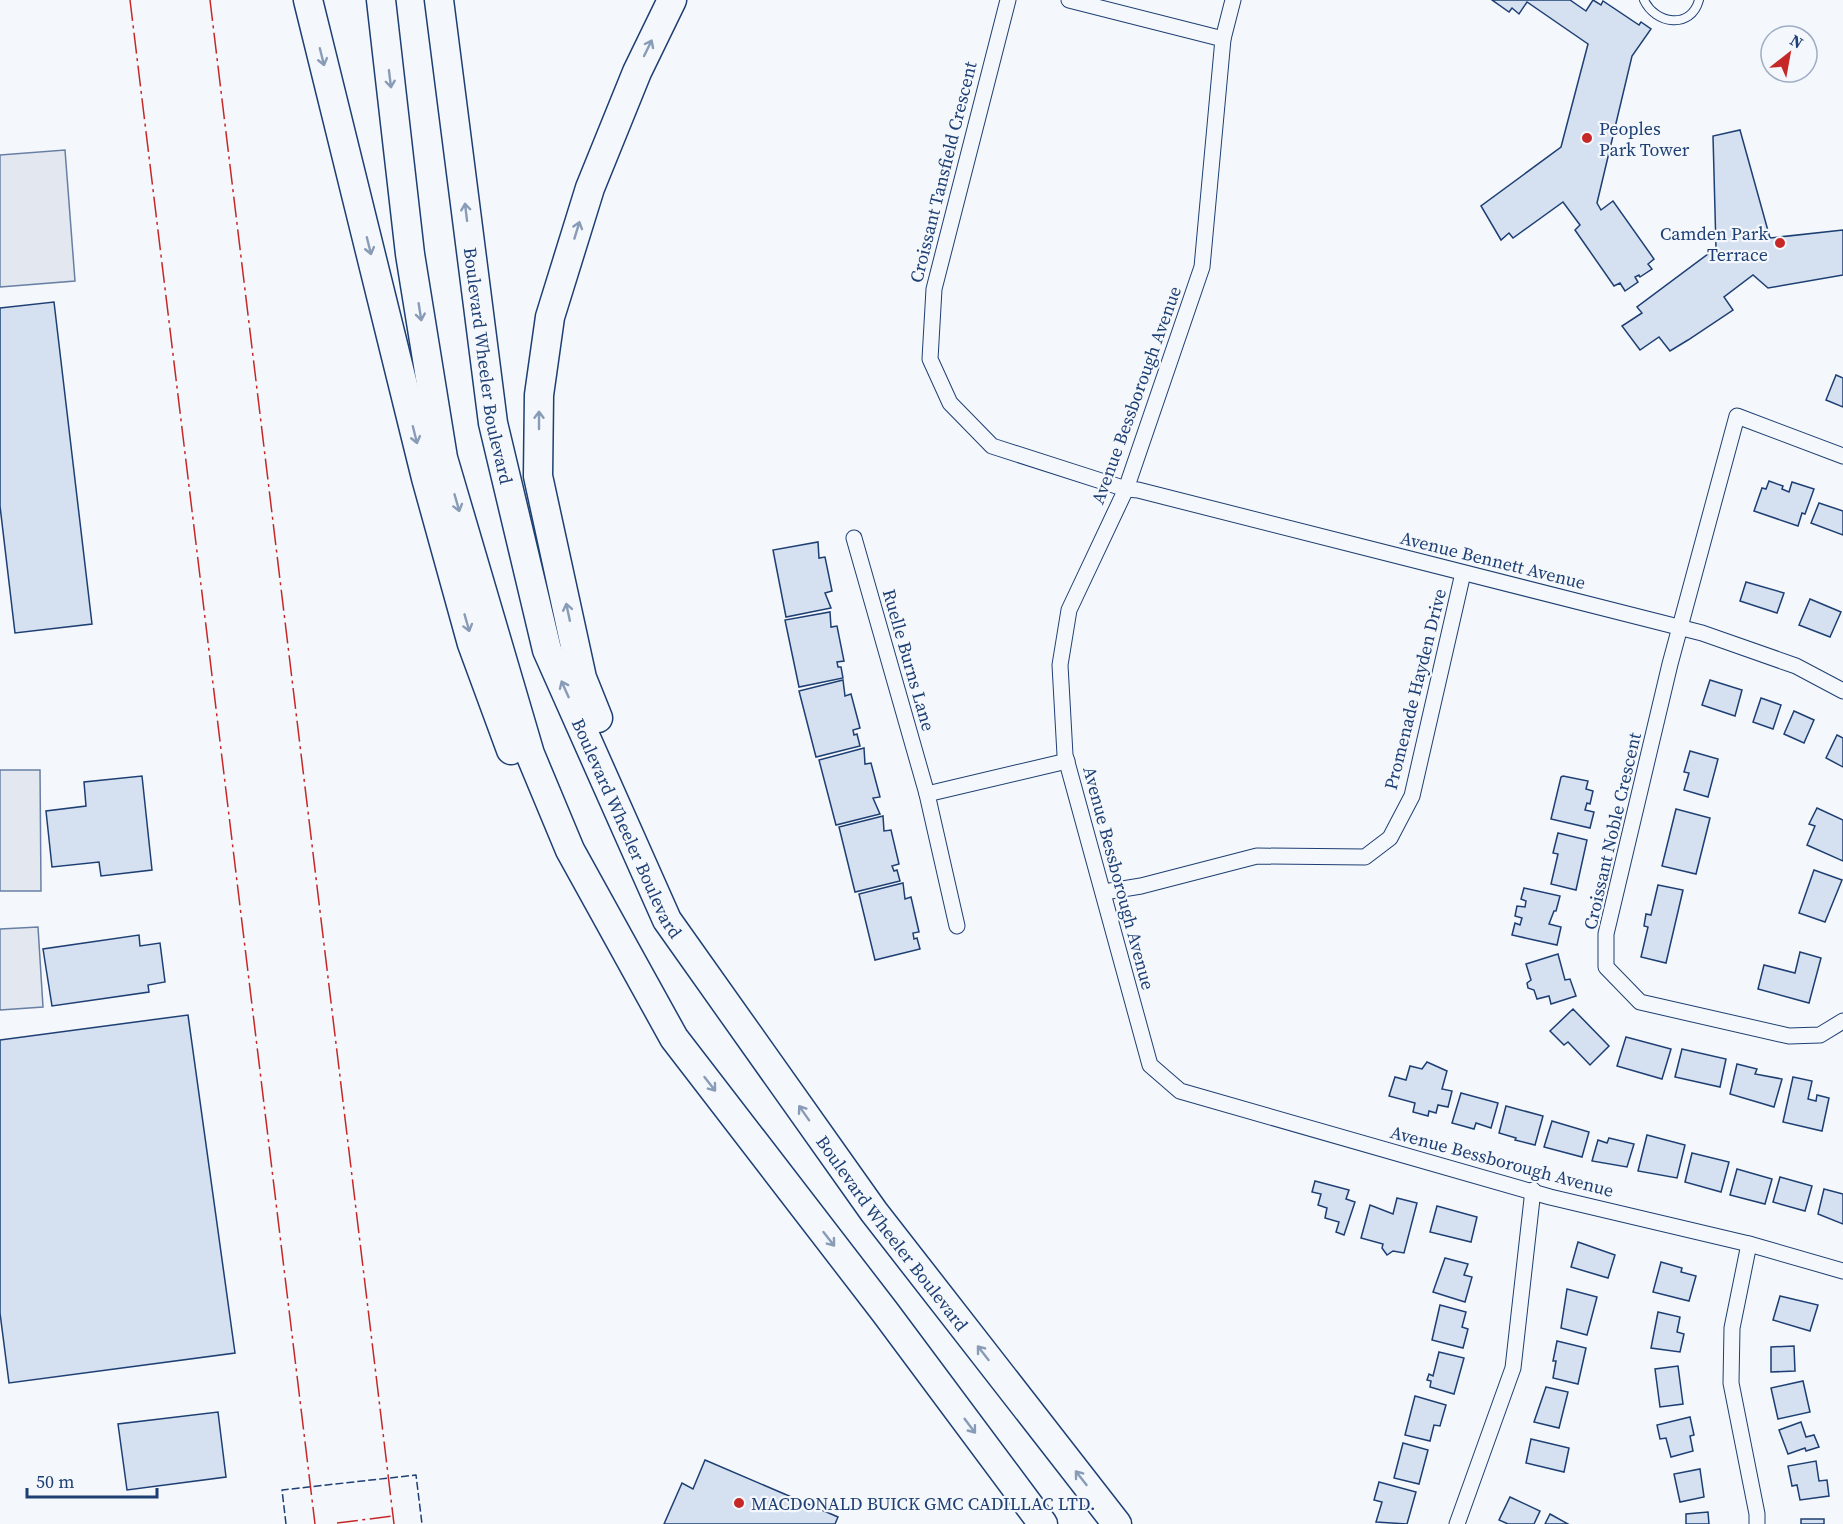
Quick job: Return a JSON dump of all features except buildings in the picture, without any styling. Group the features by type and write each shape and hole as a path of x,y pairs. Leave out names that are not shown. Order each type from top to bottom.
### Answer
{"highway":[{"path":"308,0 426,478 472,645 547,839 621,965 1043,1524"},
{"path":"381,0 410,254 443,458 530,754 570,850 674,1038"},
{"name":"Boulevard Wheeler Boulevard","path":"439,0 493,423 548,650 668,920 874,1212 1117,1524"},
{"path":"672,0 612,129 590,188 550,317 539,395 538,476 582,678 655,867 709,979"}],"street":[{"name":"Croissant Tansfield Crescent","path":"1008,0 934,289 930,359 950,403 992,446 1126,489"},
{"path":"1069,0 1223,39"},
{"name":"Avenue Bessborough Avenue","path":"1233,0 1223,39 1202,267 1126,489 1069,610 1060,664 1067,761 1150,1065 1180,1091 1533,1190 1550,1197 1749,1244 1843,1271"},
{"name":"Croissant Noble Crescent","path":"1843,456 1737,416 1682,628 1670,664 1606,934 1606,967 1640,1002 1778,1033 1820,1035 1843,1021"},
{"name":"Avenue Bennett Avenue","path":"1126,489 1138,490 1682,628 1796,666 1843,691"},
{"name":"Ruelle Burns Lane","path":"854,537 927,794 957,926"},
{"name":"Promenade Hayden Drive","path":"1104,892 1141,886 1257,856 1365,857 1390,838 1412,796 1463,573"},
{"path":"927,794 1067,761"},
{"path":"1457,1524 1513,1368 1533,1190"},
{"path":"1749,1244 1732,1328 1731,1383 1757,1514 1757,1524"}],"lane":[{"path":"1644,0 1653,14 1663,20 1673,21 1683,19 1692,12 1699,0"}],"shaded area":[{"path":"65,150 75,281 0,287 0,155"},
{"path":"0,770 40,770 41,891 0,891"},
{"path":"38,927 43,1007 0,1010 0,929"}],"fence":[{"path":"286,1524 282,1490 416,1475 422,1524"}],"power":[{"path":"130,0 315,1524"},
{"path":"210,0 394,1524"},
{"path":"337,1523 393,1516"}],"place":[{"name":"Peoples Park Tower","path":"1587,138"},
{"name":"Camden Park Terrace","path":"1780,243"},
{"name":"MACDONALD BUICK GMC CADILLAC LTD.","path":"739,1503"}]}
